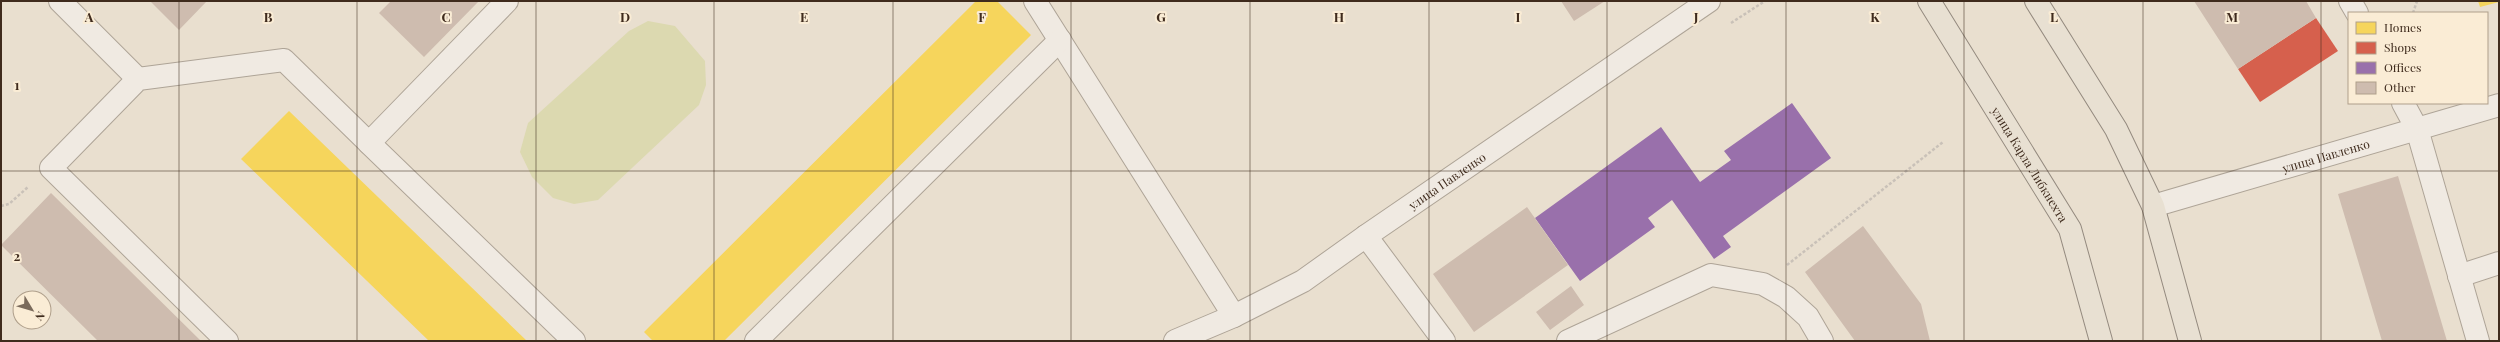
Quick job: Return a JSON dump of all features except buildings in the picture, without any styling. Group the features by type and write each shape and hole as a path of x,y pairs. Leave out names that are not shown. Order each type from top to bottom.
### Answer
{"main road":[{"name":"улица Карла Либкнехта","path":"1929,1 2070,229 2101,341"},
{"path":"2036,1 2116,130 2153,206 2190,341"}],"street":[{"path":"60,1 138,78"},
{"path":"369,142 507,1"},
{"path":"1035,1 1234,316"},
{"name":"улица Павленко","path":"1175,341 1234,316 1303,281 1366,236 1709,1"},
{"path":"2350,1 2356,12"},
{"path":"756,341 1060,40"},
{"path":"227,341 51,168 138,78 284,60 574,341"},
{"name":"улица Павленко","path":"2153,206 2417,129 2497,103"},
{"path":"2404,104 2417,129 2478,341"},
{"path":"1366,236 1444,341"},
{"path":"2459,276 2499,263"},
{"path":"1568,341 1711,275 1763,284 1786,297 1808,317 1822,341"}],"path":[{"path":"2413,12 2417,1"},
{"path":"1763,284 1943,142"}],"shaded area":[{"path":"648,21 675,26 705,61 706,85 699,105 598,200 574,204 553,198 532,177 520,152 528,123 629,31"}]}
